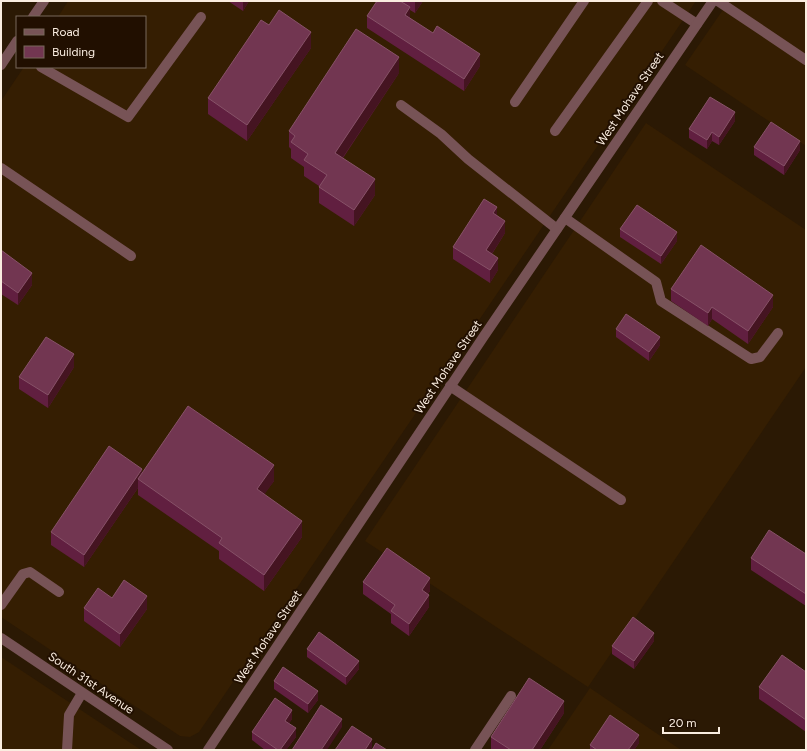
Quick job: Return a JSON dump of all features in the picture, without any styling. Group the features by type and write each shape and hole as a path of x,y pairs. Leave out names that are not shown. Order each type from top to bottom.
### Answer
{"street":[{"path":"34,16 44,1"},
{"path":"515,102 584,1"},
{"path":"555,131 648,1"},
{"path":"662,1 697,24"},
{"name":"West Mohave Street","path":"208,750 450,386 713,1"},
{"path":"718,1 806,60"},
{"path":"43,68 128,118 201,17"},
{"path":"1,65 15,48"},
{"path":"402,105 441,134 468,159 557,228"},
{"path":"1,168 131,256"},
{"path":"565,218 656,282 661,301 751,359 760,357 778,333"},
{"path":"450,386 621,500"},
{"path":"1,605 23,574 30,572 59,592"},
{"name":"South 31st Avenue","path":"1,638 168,750"},
{"path":"67,750 69,715 82,693"},
{"path":"475,750 511,696"}],"shaded area":[{"path":"68,1 696,1 199,732 190,737 180,736 1,617 1,101 23,68 146,68 146,16 59,16"},
{"path":"729,1 806,1 806,146 685,65"},
{"path":"646,123 806,230 806,367 588,687 365,541"},
{"path":"1,657 141,750 1,750"},
{"path":"590,688 681,750 548,750"}],"building":[{"path":"377,1 400,1 410,7 405,15 433,33 437,26 480,54 464,79 367,16"},
{"path":"279,10 311,32 247,125 208,98 261,20 269,25"},
{"path":"356,29 399,57 335,153 375,179 354,210 319,187 327,175 304,160 308,154 291,142 295,136 289,131"},
{"path":"710,97 735,112 719,137 712,132 707,140 689,129"},
{"path":"771,122 800,141 784,166 754,147"},
{"path":"484,199 497,207 493,213 505,221 486,250 498,258 490,270 453,247"},
{"path":"637,205 677,232 661,256 620,229"},
{"path":"701,245 773,295 748,331 712,307 708,313 671,289"},
{"path":"1,250 32,273 18,293 1,281"},
{"path":"626,314 660,337 649,352 616,329"},
{"path":"46,337 74,354 48,395 19,377"},
{"path":"188,406 274,465 257,489 302,521 264,575 219,543 222,538 138,479"},
{"path":"109,446 142,469 84,555 51,532"},
{"path":"769,530 806,554 806,594 751,558"},
{"path":"387,548 430,578 422,590 429,595 409,624 391,611 395,605 363,582"},
{"path":"124,580 147,596 120,634 84,608 98,588 112,598"},
{"path":"633,617 654,633 634,661 612,646"},
{"path":"319,632 359,661 346,677 307,649"},
{"path":"782,655 806,672 806,720 759,687"},
{"path":"283,667 318,691 308,704 274,681"},
{"path":"529,678 564,701 532,750 511,750 491,737"},
{"path":"275,698 292,710 285,721 296,728 280,750 252,732"},
{"path":"321,705 342,719 321,750 292,750"},
{"path":"610,715 639,735 628,750 597,750 590,745"},
{"path":"352,726 372,739 365,750 335,750"},
{"path":"376,743 387,750 372,750"}]}
